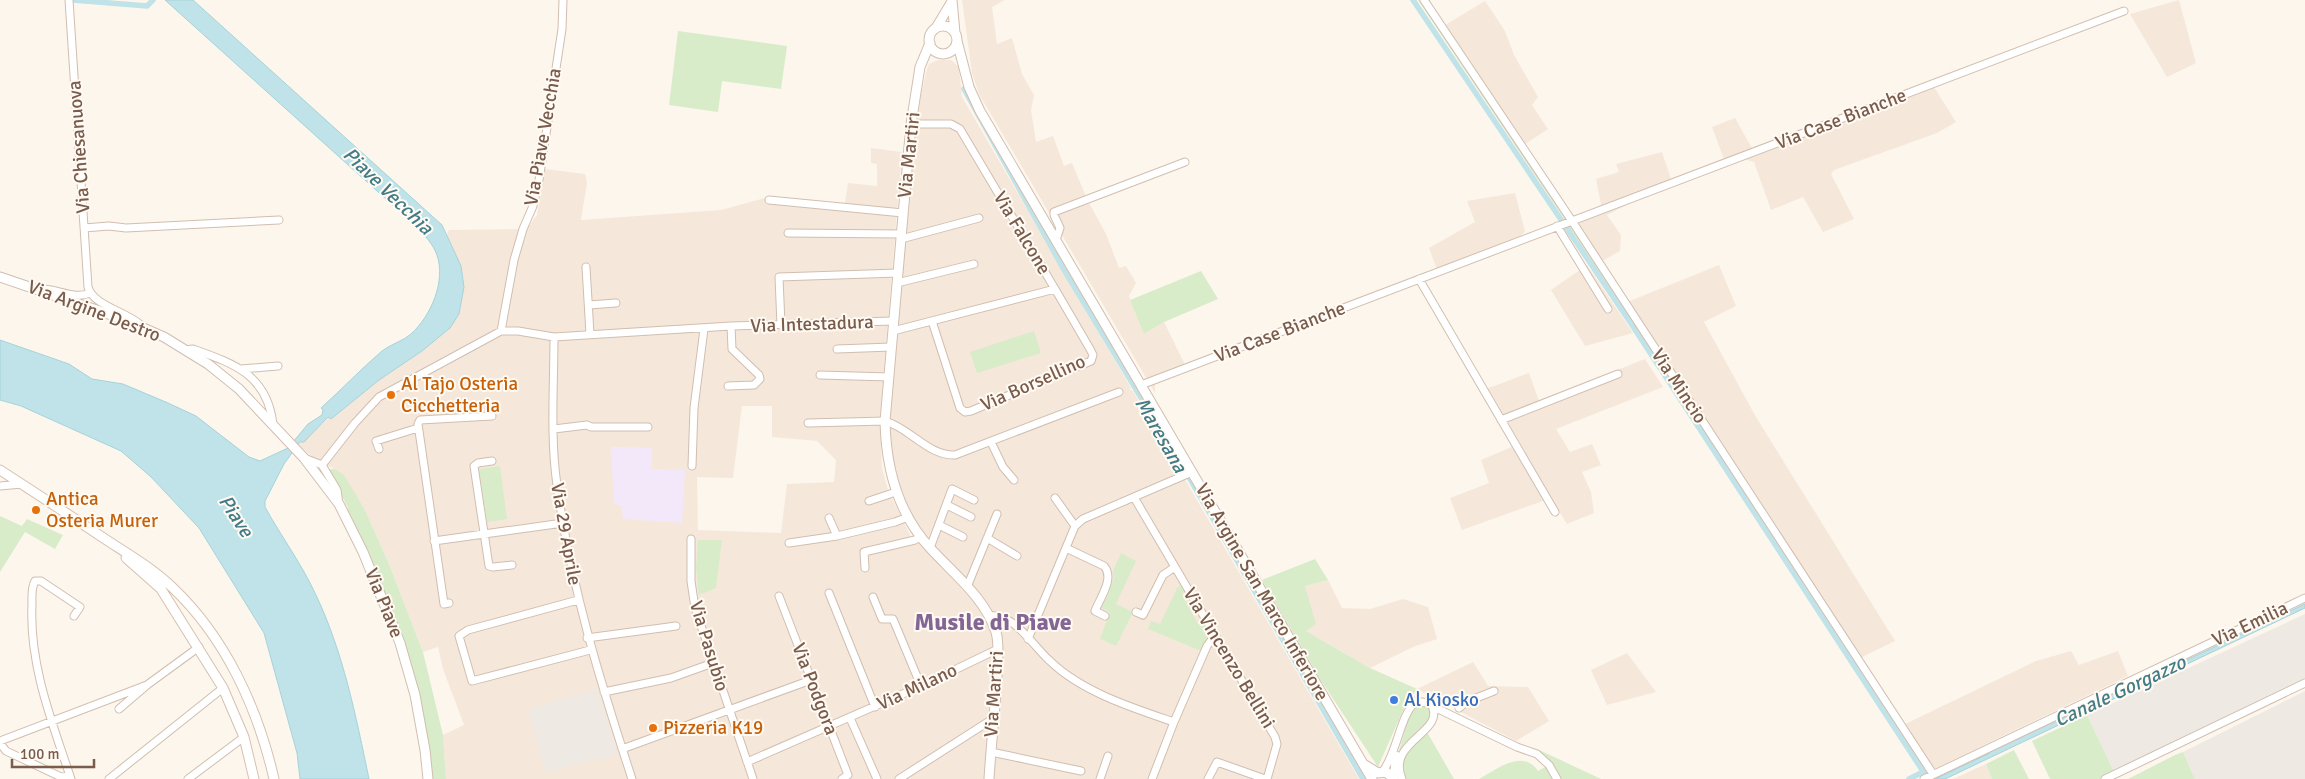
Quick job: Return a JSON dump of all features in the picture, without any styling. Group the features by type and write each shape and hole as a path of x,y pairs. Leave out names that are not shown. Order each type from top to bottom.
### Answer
{"street":[{"name":"Via Chiesanuova","path":"69,0 87,280 90,293"},
{"name":"Via Piave Vecchia","path":"501,331 514,260 522,229 534,206 539,180 562,29 564,0"},
{"name":"Via Mincio","path":"1424,0 1928,777"},
{"path":"951,1 931,34 930,43 933,49 943,53 964,69"},
{"name":"Via Argine San Marco Inferiore","path":"951,1 956,37 976,104 1361,763 1377,775 1396,778"},
{"name":"Via Case Bianche","path":"1141,386 2124,11"},
{"path":"920,71 927,61 954,49 956,37 947,27 936,28"},
{"name":"Via Martiri","path":"930,43 920,71 911,124 885,421 887,455 896,492 920,537 967,587 992,620 998,654 989,779"},
{"name":"Via Falcone","path":"893,331 1055,289 960,129 951,124 911,124"},
{"name":"Via Argine San Marco Inferiore","path":"1056,240 1060,228 1054,212 1185,162"},
{"path":"769,200 903,213"},
{"path":"788,233 901,236 979,218"},
{"path":"84,228 108,226 126,228 280,220"},
{"path":"1558,226 1608,309"},
{"path":"781,325 779,277 897,278 974,264"},
{"path":"586,267 590,334"},
{"name":"Via Argine Destro","path":"0,277 143,326 186,350 208,364 240,390 293,446"},
{"path":"1419,279 1555,512"},
{"path":"36,289 51,289 78,297 90,293 104,304 133,317 143,326"},
{"name":"Via Borsellino","path":"932,321 960,408 967,412 1091,361 1093,356 1090,349 1055,289"},
{"path":"589,305 616,303"},
{"name":"Via Intestadura","path":"501,331 518,331 554,337 730,326 894,321"},
{"name":"Via Intestadura","path":"728,386 754,385 760,379 759,375 732,349 730,326"},
{"path":"692,466 694,408 704,329"},
{"path":"322,465 355,423 379,397 501,331"},
{"name":"Via 29 Aprile","path":"554,337 554,429 557,484 563,522 590,650 632,779"},
{"path":"836,349 892,347"},
{"name":"Via Argine Destro","path":"186,350 193,349 241,369 260,388 271,410 273,424"},
{"name":"Via Argine Destro","path":"241,369 278,366"},
{"path":"1501,420 1618,374"},
{"path":"820,375 889,377"},
{"path":"808,423 885,421 894,424 944,454 960,454 1118,392"},
{"path":"449,603 444,604 418,428 420,420 492,416"},
{"path":"554,429 587,425 648,427"},
{"path":"379,449 376,441 418,428"},
{"path":"991,442 1003,467 1014,480"},
{"name":"Via Piave","path":"293,446 339,504 363,552 404,655 416,695 428,779"},
{"path":"304,458 322,465 337,490 339,504"},
{"path":"492,461 478,463 474,466 489,566 512,565"},
{"path":"0,470 150,568 172,587 210,632 229,662 256,715 274,779"},
{"path":"1028,639 1075,526 1083,519 1135,499 1191,473"},
{"path":"0,486 22,484"},
{"path":"930,548 952,489 974,500"},
{"path":"869,501 896,492"},
{"path":"1055,498 1075,526"},
{"name":"Via Vincenzo Bellini","path":"1135,499 1277,742 1266,779"},
{"path":"946,505 971,517"},
{"path":"967,587 997,514"},
{"path":"789,543 837,536 896,522 908,517"},
{"path":"829,518 837,536"},
{"path":"434,540 563,522"},
{"path":"939,525 963,537"},
{"path":"865,568 864,552 916,540 920,537"},
{"path":"987,538 1017,556"},
{"name":"Via Pasubio","path":"691,539 691,581 695,608 753,779"},
{"path":"1066,548 1104,566 1108,570 1109,578 1095,611 1105,616"},
{"path":"121,549 126,558 161,589 223,688 244,737 254,779"},
{"name":"Via Vincenzo Bellini","path":"1136,612 1143,614 1163,575 1175,567"},
{"path":"74,616 80,607 42,581 35,582 32,587 31,614 33,653 52,721 71,777 61,777 6,752 0,742 52,721 147,685"},
{"path":"829,593 875,707"},
{"name":"Via Podgora","path":"779,596 848,776 842,779"},
{"path":"873,597 882,619 893,619 921,686"},
{"name":"Via Emilia","path":"1928,777 2305,598"},
{"path":"578,600 468,630 459,636 472,681 590,650"},
{"path":"992,620 997,615 1006,620 1051,662 1109,698 1118,703 1174,722"},
{"path":"587,638 676,626"},
{"path":"1152,779 1207,646 1215,635"},
{"path":"119,709 147,685 199,647"},
{"name":"Via Milano","path":"747,762 875,707 984,656 998,654"},
{"path":"604,692 671,678 713,663"},
{"path":"622,749 811,680"},
{"path":"2105,779 2305,683"},
{"path":"109,779 223,688"},
{"path":"1459,708 1466,702 1494,692"},
{"path":"1377,775 1390,762 1412,705 1419,701 1540,756 1549,765 1557,779"},
{"path":"1396,778 1404,751 1410,742 1429,727 1434,718 1432,706"},
{"path":"850,718 877,779"},
{"path":"899,779 983,723 993,721"},
{"path":"188,779 244,737"},
{"path":"1396,778 1397,744"},
{"name":"Via Martiri","path":"991,752 1081,771"},
{"path":"1100,779 1108,756"},
{"path":"1208,779 1215,762 1266,779"}],"shaded area":[{"path":"962,0 1005,0 992,7 997,44 1012,38 1022,74 1034,95 1031,110 1036,142 1053,136 1064,166 1072,163 1087,199 1106,234 1119,268 1126,266 1136,283 1129,296 1144,334 1164,322 1188,371 1155,384 1155,393 979,94 972,73"},
{"path":"2179,0 2196,63 2167,77 2130,14"},
{"path":"1485,1 1505,31 1514,55 1538,97 1532,105 1548,129 1521,147 1442,27"},
{"path":"938,60 951,60 959,67 962,97 1131,388 1129,389 1133,391 1158,433 1359,779 993,779 1003,648 1000,627 982,597 933,547 910,516 892,469 889,416 914,142 927,69 929,64"},
{"path":"1932,84 1956,122 1937,133 1834,170 1831,174 1854,219 1823,232 1803,197 1771,210 1754,162 1737,157 1725,162 1712,127 1735,118 1753,150"},
{"path":"871,148 902,152 880,418 882,468 888,490 910,535 965,588 990,626 994,643 995,664 986,779 446,779 443,735 464,725 443,669 438,647 423,652 389,564 365,510 342,475 335,469 317,461 298,444 304,442 329,417 331,419 379,380 422,351 450,328 459,314 464,287 461,266 446,236 449,230 527,229 537,215 545,169 585,174 587,183 581,220 721,210 769,197 845,203 848,183 877,186 877,164 871,163","holes":["742,406 772,406 772,437 817,441 836,460 834,482 787,484 781,533 698,530 697,477 733,478"]},
{"path":"1662,152 1672,182 1607,215 1621,235 1620,251 1599,263 1571,222 1601,205 1596,179 1619,172 1616,164"},
{"path":"1515,193 1525,231 1517,241 1439,275 1429,248 1475,222 1467,201"},
{"path":"1587,265 1633,333 1585,346 1551,290"},
{"path":"1719,265 1736,306 1704,322 1756,417 1895,641 1858,659 1625,303"},
{"path":"1645,359 1663,387 1556,429 1570,452 1592,444 1601,465 1582,472 1591,492 1594,513 1567,524 1551,498 1462,530 1450,498 1489,483 1481,460 1516,445 1486,389 1529,373 1539,401"},
{"path":"611,447 652,448 652,469 685,470 682,523 623,519 621,506 614,504"},
{"path":"1328,580 1342,608 1370,609 1403,599 1428,607 1437,639 1413,647 1370,668 1306,631 1305,586"},
{"path":"2305,614 2305,679 2114,772 2087,715"},
{"path":"2071,651 2079,665 2118,651 2128,676 1930,771 1901,726 2036,661"},
{"path":"1627,653 1656,692 1607,705 1591,670"},
{"path":"1473,662 1488,686 1528,687 1549,721 1516,741 1417,689"},
{"path":"597,689 618,754 545,772 528,709"},
{"path":"2305,691 2305,779 2195,779 2183,752"},
{"path":"1986,764 1992,779 1953,779"}],"green space":[{"path":"1418,0 1422,0 1569,222 1567,223"},
{"path":"678,31 787,46 781,89 722,81 718,112 669,105"},
{"path":"1571,226 1930,776 1928,777 1569,227"},
{"path":"1201,271 1218,299 1164,322 1144,334 1130,300"},
{"path":"1034,331 1041,353 977,373 970,352"},
{"path":"500,466 507,519 487,522 479,469"},
{"path":"328,469 335,469 344,475 365,510 389,564 423,652 443,735 446,779 430,779 416,683 346,513 348,508"},
{"path":"0,516 22,526 27,519 63,535 55,549 25,532 0,572"},
{"path":"698,540 722,540 716,588 699,595 696,568"},
{"path":"1121,553 1136,561 1116,604 1133,612 1116,646 1100,639 1110,612 1102,608 1114,578 1113,571"},
{"path":"1315,559 1328,580 1305,586 1316,624 1306,631 1370,668 1417,689 1405,706 1378,767 1320,679 1262,580"},
{"path":"1182,584 1185,590 1182,594 1198,624 1204,623 1210,631 1201,651 1148,629 1151,621 1160,624 1177,588"},
{"path":"1420,704 1429,707 1432,717 1399,751 1410,712"},
{"path":"2087,715 2114,772 2101,779 2050,779 2032,741"},
{"path":"1427,732 1454,779 1404,779 1402,765 1404,759 1412,747"},
{"path":"1537,749 1601,779 1479,779 1502,766 1517,761 1525,761 1532,764 1538,771 1547,766"},
{"path":"2014,750 2029,779 1992,779 1986,764"},
{"path":"2183,752 2195,779 2128,779 2175,755"}],"water":[{"path":"165,0 193,0 442,225 461,266 464,287 459,314 450,328 422,351 379,380 331,419 328,417 304,442 300,442 284,464 265,501 265,507 297,560 325,615 341,661 354,708 369,779 300,779 297,753 264,633 199,528 151,477 121,451 21,406 0,400 0,340 69,364 92,379 123,384 196,416 249,457 260,461 288,448 308,424 322,415 323,410 321,408 366,365 382,351 411,334 425,318 435,298 440,276 437,255 431,244 417,227"},
{"path":"2305,604 2305,608 1945,779 1935,779"}],"waterway":[{"path":"73,0 147,6 153,0"},
{"path":"1413,0 1632,325 1928,779"},
{"name":"Maresana","path":"964,89 1063,268 1190,479 1363,779"},
{"name":"Canale Gorgazzo","path":"2091,703 2126,688"},
{"name":"Canale Gorgazzo","path":"1992,752 2055,720"},
{"path":"1909,779 1923,772"}],"place":[{"name":"Al Tajo Osteria Cicchetteria","path":"391,395"},
{"name":"Antica Osteria Murer","path":"36,510"},
{"name":"Al Kiosko","path":"1394,700"},
{"name":"Pizzeria K19","path":"653,728"}],"district":[{"name":"Musile di Piave","path":"993,622"}],"water label":[{"name":"Piave Vecchia","path":"388,191"},
{"name":"Piave","path":"236,516"}]}
